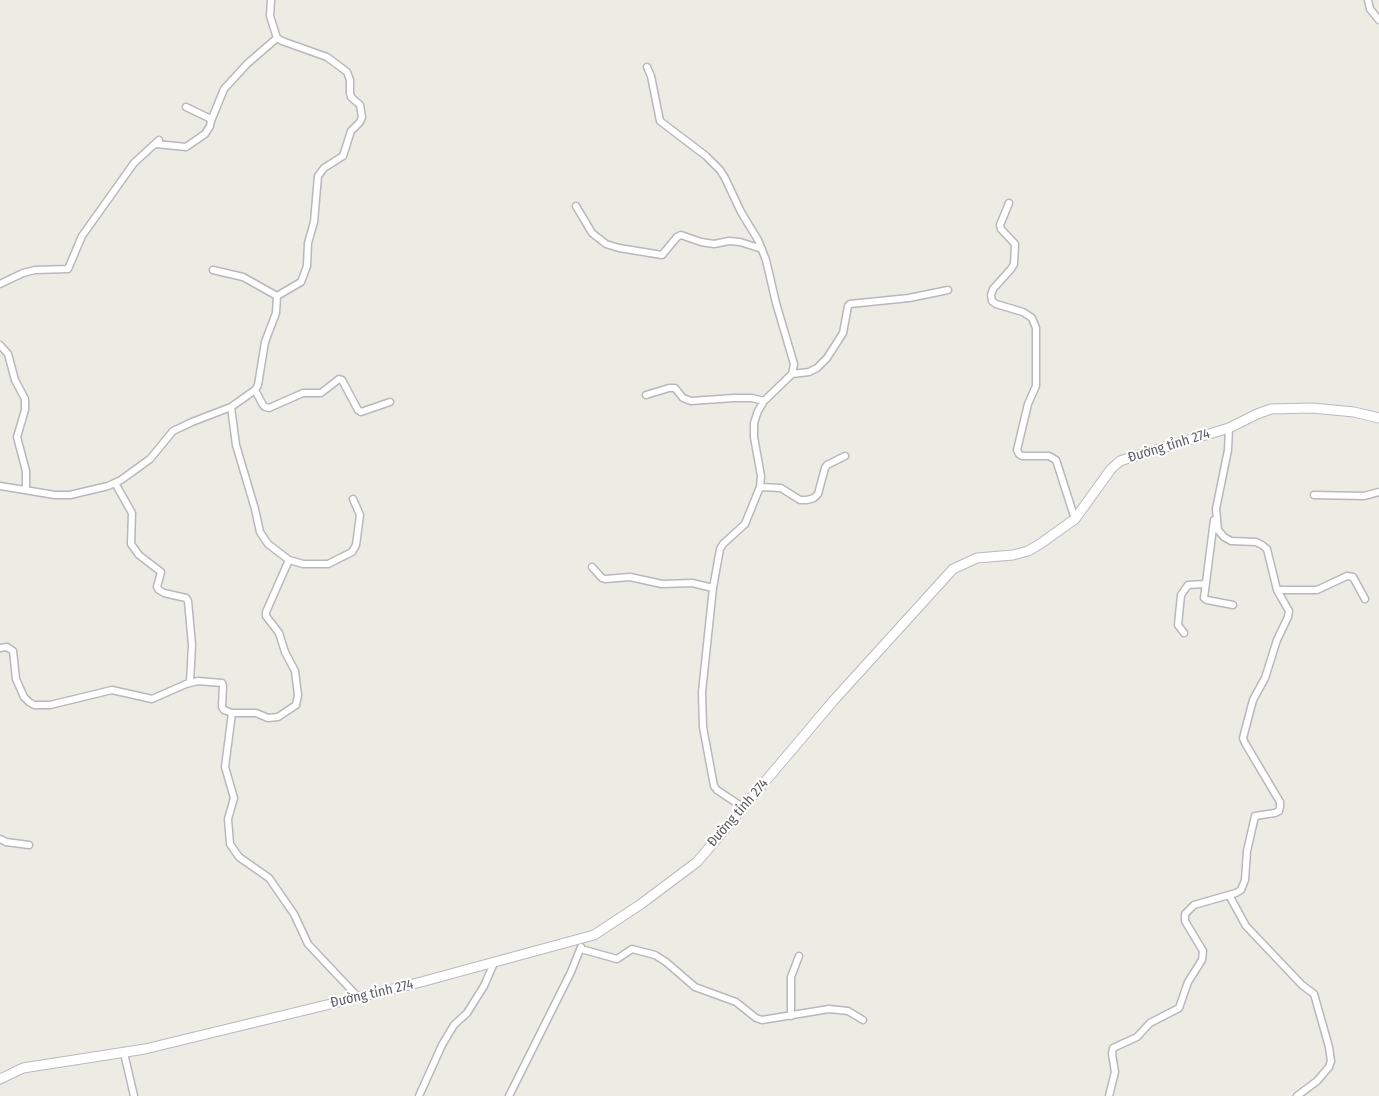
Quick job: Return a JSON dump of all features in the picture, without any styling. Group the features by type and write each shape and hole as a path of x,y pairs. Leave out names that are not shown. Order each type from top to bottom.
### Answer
{"main road":[{"name":"Đường tỉnh 274","path":"0,1079 23,1068 145,1049 494,963 594,935 604,930 690,868 744,808 834,700 953,569 977,558 1028,551 1040,544 1075,519 1111,469 1120,461 1229,428 1271,409 1285,408 1354,412 1379,418"}],"street":[{"path":"271,0 270,16 277,38 327,57 347,72 350,80 350,93 360,105 362,117 360,122 350,132 343,156 324,168 318,176 314,222 308,238 307,266 304,278 301,282 277,296"},
{"path":"1368,0 1370,9 1379,20"},
{"path":"0,284 23,273 35,270 68,269 82,236 134,163 157,142 186,147 205,134 224,89 248,63 277,38"},
{"path":"647,67 651,76 660,121 706,156 720,170 762,249 794,364 792,374 764,401 754,423 754,437 761,476 760,487 745,524 720,549 702,692 702,727 714,786 744,808"},
{"path":"186,107 209,118 211,121"},
{"path":"1009,203 1000,225 1001,229 1015,244 1014,264 993,289 992,301 1023,312 1032,318 1036,328 1036,386 1028,404 1016,450 1022,456 1049,456 1056,460 1075,519"},
{"path":"576,206 592,233 606,244 619,248 662,255 677,237 681,235 701,242 714,244 729,241 740,242 762,249"},
{"path":"213,270 243,277 277,296"},
{"path":"792,374 809,372 817,368 827,358 843,333 847,309 850,304 909,298 948,290"},
{"path":"0,486 44,494 70,495 115,484 150,458 173,431 231,407 255,390 258,385 264,342 276,313 277,296"},
{"path":"0,345 8,354 15,380 25,399 25,410 17,437 26,471 26,490"},
{"path":"255,390 265,408 269,408 303,393 321,393 339,379 342,380 358,410 361,412 390,402"},
{"path":"646,395 675,388 683,398 691,402 734,398 752,398 764,401"},
{"path":"231,407 236,445 260,532 268,544 289,560 303,564 323,565 352,552 356,545 360,515 353,500"},
{"path":"1229,428 1229,444 1216,509 1203,594 1206,600 1233,605"},
{"path":"760,487 781,488 800,500 814,498 818,494 827,465 845,456"},
{"path":"115,484 132,513 131,544 139,555 161,572 157,587 164,594 186,598 188,601 192,645 190,682"},
{"path":"1314,495 1364,496 1379,492"},
{"path":"1109,1096 1115,1072 1113,1048 1137,1037 1150,1023 1179,1008 1188,982 1202,960 1203,951 1185,921 1185,914 1194,905 1241,890 1244,885 1247,851 1255,816 1276,813 1280,807 1280,802 1243,738 1253,700 1265,678 1277,640 1288,617 1287,606 1276,590 1267,550 1256,542 1231,541 1224,537 1218,530 1216,509"},
{"path":"0,648 7,647 12,651 16,680 24,697 34,705 50,705 112,690 152,699 190,682 198,681 222,684 222,707 232,713 251,712 273,719 296,705 298,695 294,667 286,656 279,633 266,616 266,612 289,560"},
{"path":"592,567 605,579 630,577 662,584 692,583 714,588"},
{"path":"1276,590 1317,590 1347,576 1353,577 1365,598"},
{"path":"1184,633 1178,625 1181,595 1188,585 1204,584"},
{"path":"232,713 225,767 234,798 228,819 230,844 239,857 269,878 294,914 308,944 358,997"},
{"path":"0,839 6,842 29,845"},
{"path":"1229,895 1246,926 1302,985 1314,994 1329,1047 1331,1061 1329,1067 1317,1081 1297,1096"},
{"path":"509,1096 581,949 578,939"},
{"path":"581,949 617,958 628,950 636,949 661,958 695,987 736,1002 756,1018 767,1020 829,1009 848,1011 863,1020"},
{"path":"791,1016 791,977 799,956"},
{"path":"419,1096 442,1045 480,992 494,963"},
{"path":"124,1053 134,1096"}]}
